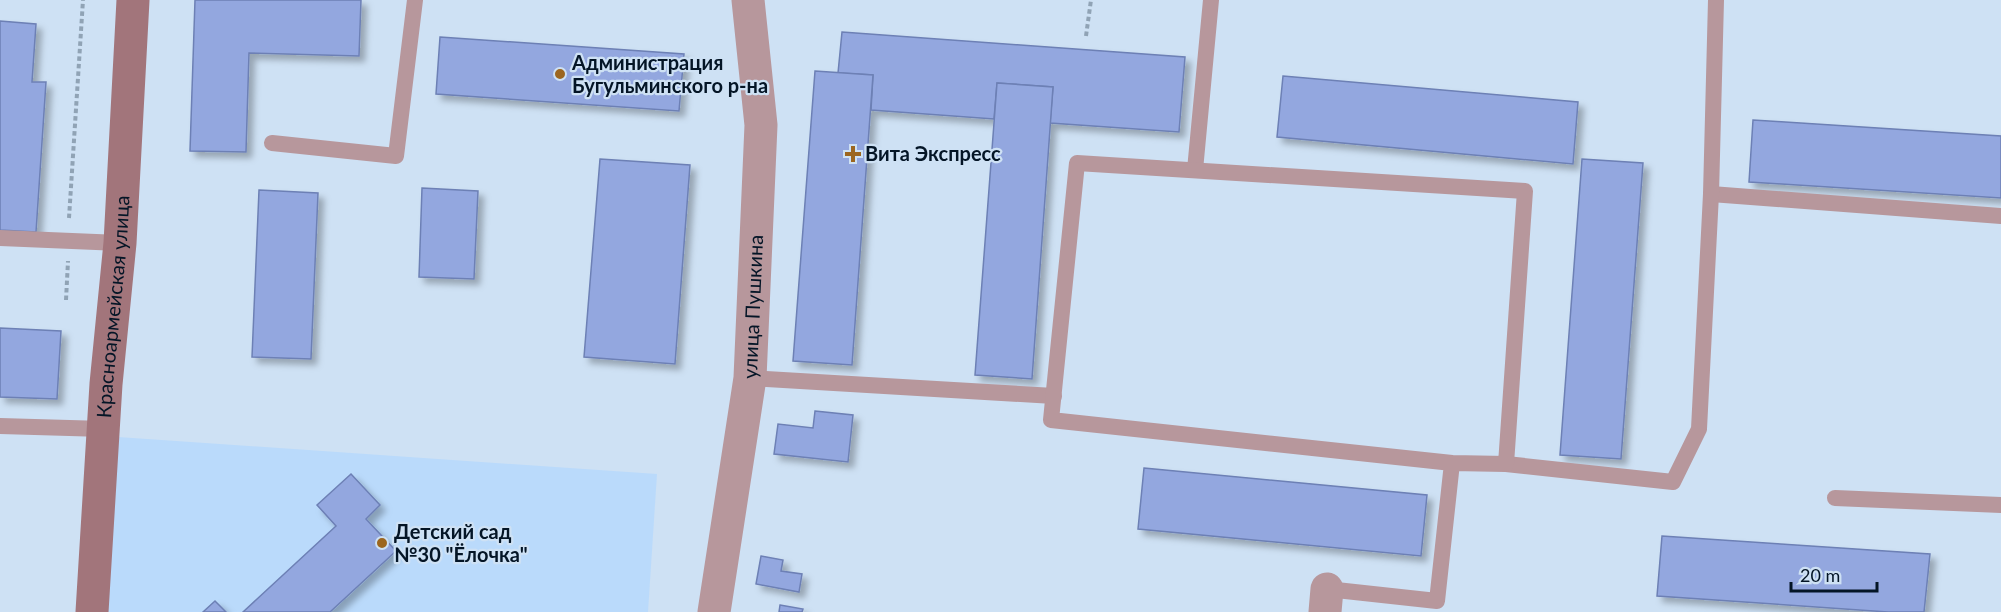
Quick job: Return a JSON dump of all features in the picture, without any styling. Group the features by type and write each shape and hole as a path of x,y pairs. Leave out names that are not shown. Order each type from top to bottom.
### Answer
{"street":[{"name":"Красноармейская улица","path":"92,612 106,384 120,243 133,0"},
{"name":"улица Пушкина","path":"714,612 750,378 761,125 748,0"}],"lane":[{"path":"272,143 396,156 415,0"},
{"path":"1195,170 1211,0"},
{"path":"1506,464 1525,191 1077,163 1051,420 1452,463 1506,464 1673,482 1699,429 1711,194 1716,0"},
{"path":"1711,194 2001,216"},
{"path":"0,238 120,243"},
{"path":"750,378 1053,396"},
{"path":"0,426 104,429"},
{"path":"1326,600 1437,601 1452,463"},
{"path":"1835,498 2001,505"}],"path":[{"path":"66,300 83,0"},
{"path":"1086,36 1091,0"}],"shaded area":[{"name":"Детский сад №30 \"Ёлочка\"","path":"118,437 657,474 648,612 106,612"}],"building":[{"path":"195,0 361,0 359,56 249,53 246,152 190,151"},
{"path":"0,21 36,24 32,82 46,82 36,232 0,230"},
{"path":"842,32 1185,57 1179,132 1050,123 1053,87 997,83 994,119 871,110 873,75 838,73"},
{"name":"Администрация Бугульминского р-на","path":"440,37 684,54 679,111 436,94"},
{"path":"815,71 873,75 852,365 793,361"},
{"path":"1283,76 1578,102 1573,164 1277,137"},
{"path":"997,83 1053,87 1032,379 975,375"},
{"path":"1753,120 2001,136 2001,198 1749,182"},
{"path":"600,159 690,165 675,364 584,357"},
{"path":"1582,159 1643,163 1621,459 1560,455"},
{"path":"422,188 478,191 474,279 419,277"},
{"path":"259,190 318,193 311,359 252,357"},
{"path":"0,328 61,331 57,399 0,397"},
{"path":"815,411 853,415 848,462 774,454 778,424 813,428"},
{"path":"1144,468 1427,495 1421,556 1138,529"},
{"path":"351,474 380,505 366,519 396,551 330,612 243,612 336,526 317,505"},
{"path":"1662,536 1930,554 1924,612 1888,612 1657,596"},
{"path":"761,556 783,560 781,571 802,574 799,592 756,584"},
{"path":"215,601 226,612 203,612"},
{"path":"780,605 803,609 802,612 779,612"}],"place":[{"name":"Администрация Бугульминского р-на","path":"560,74"},
{"name":"Вита Экспресс","path":"853,154"},
{"name":"Детский сад №30 \"Ёлочка\"","path":"382,543"}]}
